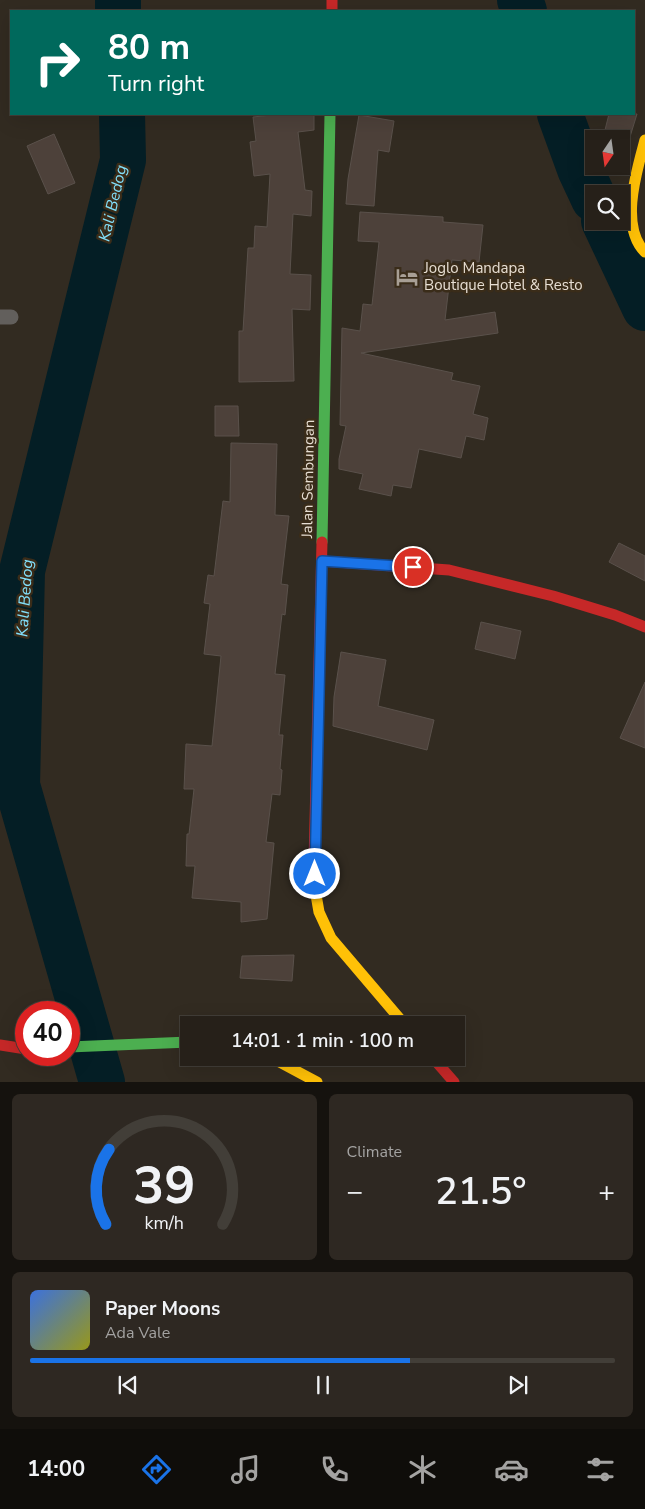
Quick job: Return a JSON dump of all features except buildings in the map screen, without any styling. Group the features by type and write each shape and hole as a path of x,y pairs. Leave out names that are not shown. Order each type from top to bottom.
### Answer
{"street":[{"name":"Jalan Sembungan","path":"330,115 322,561 314,861 315,887 319,912 331,938 397,1016"},
{"path":"645,140 632,188 632,226 645,252"},
{"path":"322,561 449,570 553,596 615,614 645,627"},
{"path":"80,1046 180,1042"},
{"path":"0,1045 15,1047"},
{"path":"287,1066 317,1082"},
{"path":"440,1066 454,1082"}],"waterway":[{"name":"Kali Bedog","path":"118,0 118,10"},
{"path":"520,0 524,10"},
{"name":"Kali Bedog","path":"102,1082 17,785 22,571 123,160 122,115"},
{"path":"560,115 587,185"},
{"path":"608,230 645,308"}],"traffic: fast":[{"path":"322,542 330,115"},
{"path":"80,1047 180,1042"}],"traffic: slow":[{"path":"645,140 635,182 631,213 637,241 645,252"},
{"path":"315,889 319,912 331,938 397,1016"},
{"path":"287,1066 317,1082"}],"traffic: jam":[{"path":"332,0 332,10"},
{"path":"315,889 314,861 322,542"},
{"path":"322,561 449,570 553,596 615,615 645,627"},
{"path":"0,1045 15,1047"},
{"path":"440,1066 454,1082"}],"place":[{"name":"Joglo Mandapa Boutique Hotel & Resto","path":"407,277"}],"route":[{"path":"315,874 322,561 413,567"}]}
